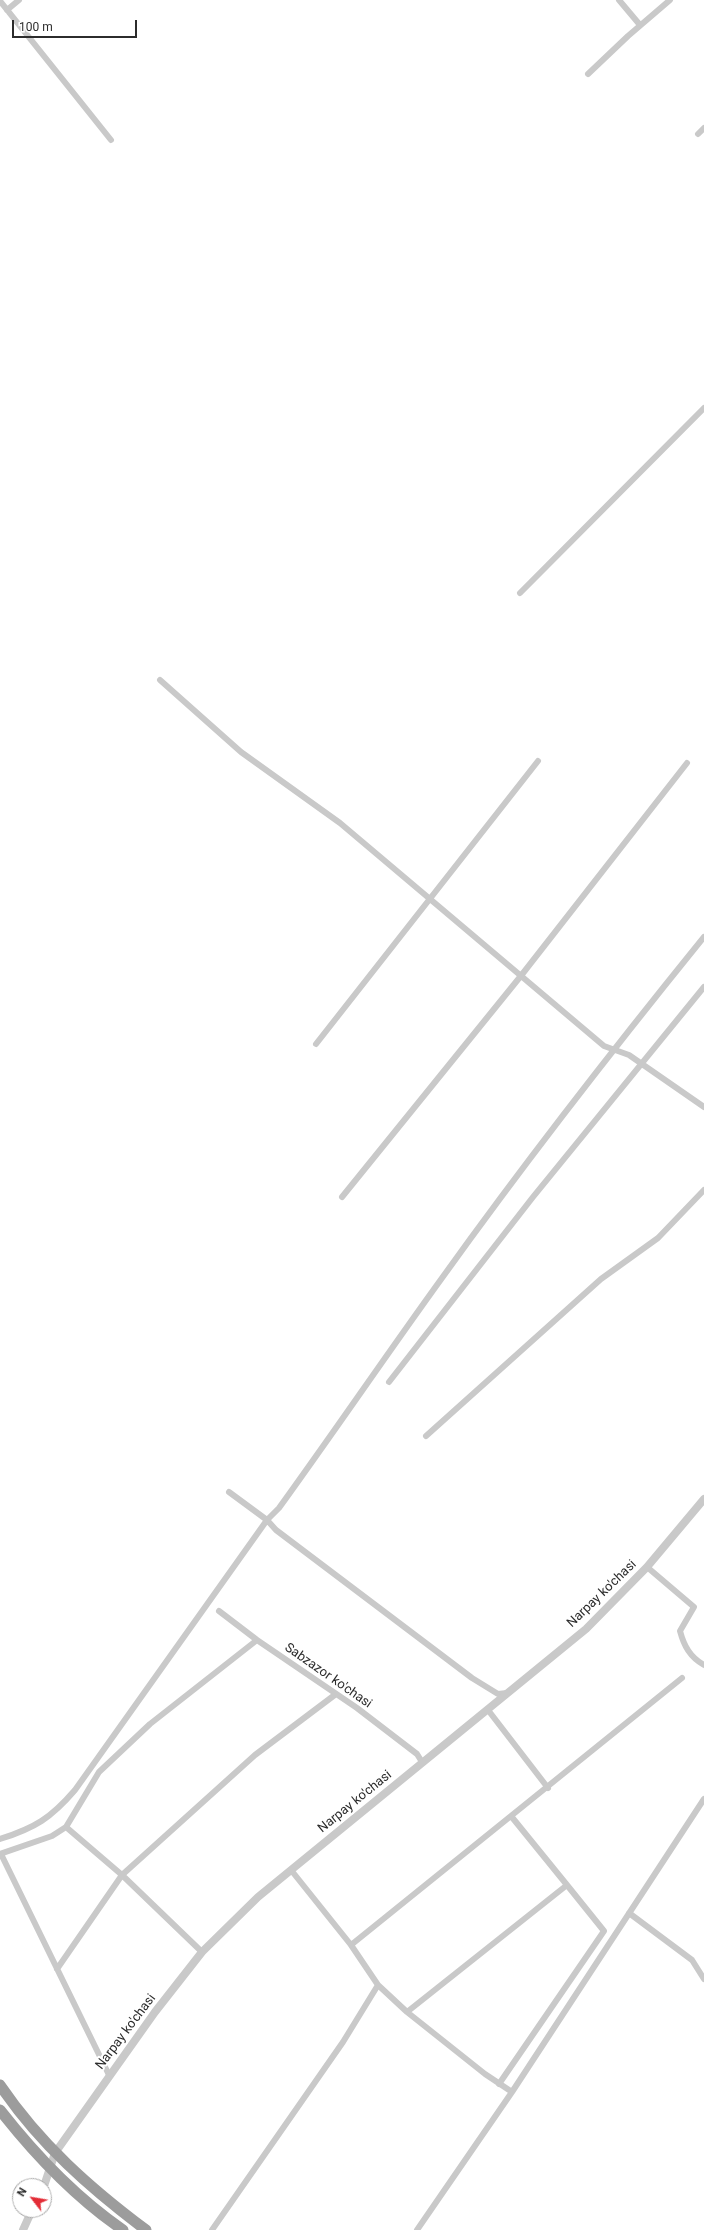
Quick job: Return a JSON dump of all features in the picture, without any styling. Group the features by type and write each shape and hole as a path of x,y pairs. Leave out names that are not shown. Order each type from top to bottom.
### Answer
{"highway":[{"path":"0,2085 54,2153 117,2208 146,2230"},
{"path":"0,2110 50,2170 122,2230"}],"street":[{"path":"7,10 19,0"},
{"path":"619,0 640,25"},
{"path":"588,74 640,25 670,0"},
{"path":"0,1 111,140"},
{"path":"698,134 704,128"},
{"path":"520,593 704,408"},
{"path":"160,680 241,752 340,823 520,977 604,1046 614,1048 629,1055 704,1107"},
{"path":"316,1044 538,761"},
{"path":"342,1197 520,977 687,763"},
{"path":"0,1839 21,1832 43,1821 58,1810 75,1790 267,1520 278,1508 356,1401 442,1278 614,1048 704,937"},
{"path":"390,1382 533,1197 643,1064 704,987"},
{"path":"426,1436 601,1279 658,1238 704,1190"},
{"path":"229,1492 267,1520 276,1530 472,1678 498,1694 507,1694"},
{"name":"Narpay ko'chasi","path":"54,2153 109,2075 202,1952 258,1897 586,1629 647,1567 704,1499"},
{"path":"647,1567 694,1607 680,1631 683,1642 694,1659 704,1665"},
{"name":"Sabzazor ko'chasi","path":"219,1611 257,1640 357,1708 417,1754 422,1762"},
{"path":"109,2075 0,1854 52,1836 66,1827 99,1772 150,1724 257,1640"},
{"path":"351,1945 548,1788 682,1678"},
{"path":"57,1969 122,1875 255,1755 336,1694"},
{"path":"488,1710 548,1788"},
{"path":"417,2230 512,2092 704,1799"},
{"path":"499,2084 604,1931 511,1816"},
{"path":"66,1827 122,1875 202,1952"},
{"path":"291,1870 351,1945 378,1985 407,2012 499,2084 512,2092"},
{"path":"407,2012 567,1885"},
{"path":"629,1914 692,1960 704,1978"},
{"path":"212,2230 343,2042 378,1985"},
{"path":"47,2178 54,2153"},
{"path":"23,2230 28,2218"}]}
